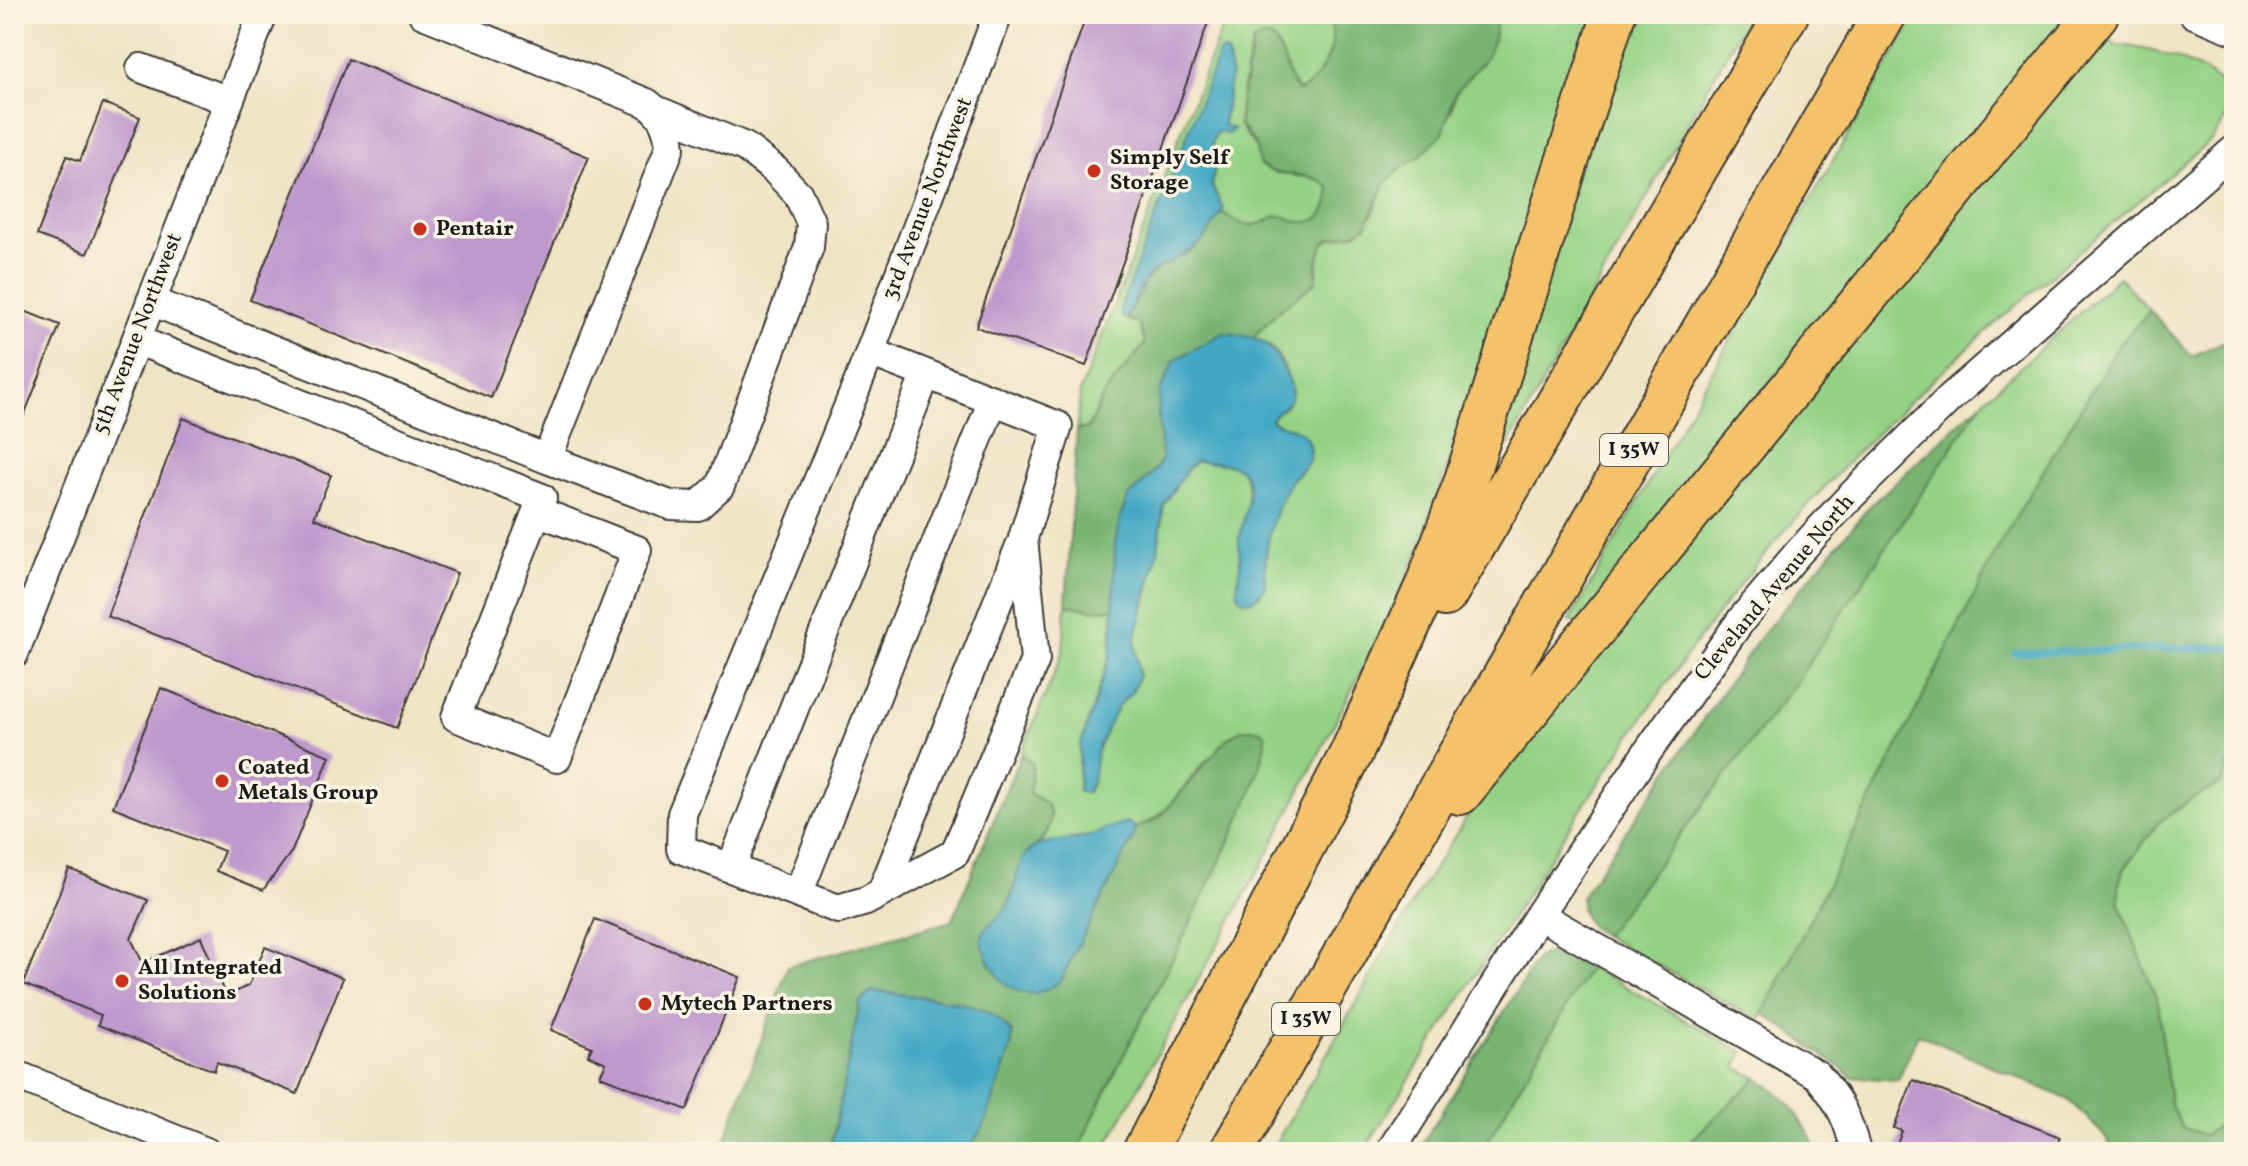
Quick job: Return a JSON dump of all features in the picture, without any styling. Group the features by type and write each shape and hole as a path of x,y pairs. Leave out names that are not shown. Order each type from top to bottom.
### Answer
{"highway":[{"path":"1144,1152 1351,754 1385,685 1427,585 1465,483 1614,14"},
{"path":"1351,754 1787,14"},
{"name":"I 35W","path":"1231,1152 1885,14"},
{"path":"1383,887 2097,14"}],"street":[{"name":"5th Avenue Northwest","path":"14,654 263,14"},
{"path":"151,301 670,505 698,506 720,486 809,247 811,223 798,194 775,170 745,147 658,111 647,103 423,14"},
{"name":"3rd Avenue Northwest","path":"731,868 681,849 682,814 858,383 998,14"},
{"path":"2194,14 2234,30"},
{"path":"141,68 229,101"},
{"path":"547,459 670,147 666,123 658,111"},
{"name":"Cleveland Avenue North","path":"1390,1152 1539,915 1694,683 1742,619 1827,522 1950,398 2234,150"},
{"path":"136,340 542,498 456,717 557,758 637,550 537,511"},
{"path":"870,352 1058,426 1023,538 882,892"},
{"path":"926,374 731,868 838,909 866,901 955,853 1035,660 1023,538"},
{"path":"798,894 993,400"},
{"path":"1539,915 1817,1075 1837,1099 1848,1120 1856,1152"},
{"path":"14,1074 206,1152"}],"green space":[{"path":"1242,14 1325,14 1330,25 1332,40 1328,57 1312,82 1299,91 1291,83 1287,71 1253,42 1239,119 1243,131 1254,145 1259,164 1325,184 1330,189 1327,208 1315,220 1266,225 1238,223 1222,212 1212,186 1215,165 1212,141 1217,132 1228,127 1222,126 1227,105 1123,318 1139,324 1145,344 1104,394 1088,428 1077,430 1080,392 1224,23 1236,28"},
{"path":"1325,14 1497,14 1494,39 1487,57 1455,93 1443,133 1418,158 1386,182 1366,226 1355,233 1331,238 1323,244 1316,282 1277,312 1253,338 1223,333 1175,360 1158,410 1162,459 1128,498 1121,515 1115,543 1114,608 1098,610 1066,605 1077,430 1088,428 1104,394 1145,344 1139,324 1126,318 1141,293 1143,283 1159,268 1200,243 1222,212 1252,225 1278,216 1310,222 1324,211 1330,189 1314,178 1277,173 1259,164 1256,145 1239,124 1253,42 1263,36 1272,38 1299,91 1312,82 1328,57 1332,30"},
{"path":"1497,14 1596,14 1417,554 1391,613 1265,859 1103,1152 1077,1152 1236,828 1266,742 1265,733 1258,729 1216,753 1166,809 1147,823 1135,828 1128,822 1087,837 1041,844 1049,828 1039,798 1029,792 1032,770 1021,754 1063,652 1066,605 1104,610 1114,608 1110,655 1080,747 1078,791 1087,793 1093,781 1097,750 1118,705 1132,692 1139,675 1135,640 1157,557 1164,504 1189,467 1197,461 1232,465 1243,472 1248,495 1237,581 1259,596 1264,585 1264,554 1273,517 1286,488 1308,462 1310,453 1309,444 1302,434 1271,420 1289,401 1291,389 1275,351 1253,338 1277,312 1316,282 1323,244 1331,238 1355,233 1373,214 1385,182 1418,158 1452,110 1455,93 1494,39"},
{"path":"1627,14 1749,14 1509,444 1490,433"},
{"path":"1917,14 2073,14 1579,625 1570,620"},
{"path":"2108,35 2115,45 2174,57 2206,72 2222,84 2234,87 2230,110 2219,129 2209,142 2000,319 1899,411 1771,547 1679,666 1622,748 1363,1152 1271,1152 1416,897 1496,771"},
{"path":"2119,277 2150,311 2120,343 2002,540 1759,1021 1604,936 1797,681 1982,402"},
{"path":"2150,311 2192,356 2234,337 2234,753 2221,784 2193,798 2158,823 2122,872 2119,902 2158,1003 2170,1102 2181,1127 2204,1135 2217,1127 2234,1100 2234,1152 2115,1152 2100,1130 2067,1099 1918,1034 1898,1080 1851,1077 1763,1013 2002,540 2120,343"},
{"path":"1982,402 1797,681 1604,936 1598,932 1584,916 1581,897 1760,637 1871,505"},
{"path":"1243,729 1258,729 1265,733 1266,742 1250,795 1196,912 1077,1152 967,1152 985,1123 1011,1047 1012,1033 994,1016 969,1005 872,991 860,1002 830,1152 721,1152 788,966 952,921 1021,754 1033,764 1029,792 1047,805 1050,821 1045,835 1022,864 1001,915 1060,981 1134,836 1135,828 1162,815 1227,738"},
{"path":"2234,753 2234,1100 2216,1127 2204,1135 2181,1127 2170,1102 2158,1003 2119,902 2119,884 2122,873 2158,823 2193,798 2221,784"},
{"path":"1556,953 1590,967 1481,1152 1417,1152 1537,959"},
{"path":"1590,967 1743,1052 1735,1067 1757,1078 1679,1152 1481,1152"},
{"path":"1757,1078 1778,1092 1791,1106 1814,1143 1799,1152 1679,1152"}],"water":[{"path":"1219,53 1227,53 1231,74 1223,125 1234,129 1228,134 1217,132 1212,141 1215,165 1212,186 1222,212 1193,249 1148,277 1126,318 1123,318 1120,308"},
{"path":"1223,333 1255,339 1274,353 1292,392 1289,401 1271,420 1304,435 1309,446 1309,459 1290,482 1278,508 1267,547 1265,589 1252,601 1242,600 1237,590 1239,540 1249,489 1247,480 1243,472 1230,465 1197,461 1189,467 1164,504 1157,557 1135,640 1139,675 1132,692 1118,706 1097,750 1093,781 1087,793 1078,791 1080,747 1110,655 1115,543 1121,515 1128,498 1156,470 1162,459 1158,410 1160,391 1175,360"},
{"path":"1128,822 1135,828 1134,836 1060,981 1049,989 1028,993 1009,986 994,969 983,947 982,936 1008,905 1024,857 1042,844 1081,838"},
{"path":"872,991 969,1005 997,1018 1012,1034 1011,1047 985,1123 967,1152 830,1152 860,1002"}],"building":[{"name":"Simply Self Storage","path":"1087,14 1211,14 1086,366 976,327"},
{"name":"Pentair","path":"348,59 589,157 491,398 250,300"},
{"path":"103,103 140,117 87,254 37,235 67,156 80,161"},
{"path":"14,307 60,325 15,438 14,438"},
{"path":"183,418 331,475 314,518 457,573 397,728 107,616"},
{"name":"Coated Metals Group","path":"161,688 330,756 292,851 263,890 216,871 224,851 113,807"},
{"name":"All Integrated Solutions","path":"69,869 148,900 131,939 143,963 201,937 226,997 249,985 265,947 343,978 297,1094 217,1062 214,1071 98,1025 101,1015 23,984"},
{"name":"Mytech Partners","path":"595,919 740,977 687,1110 600,1076 606,1063 588,1055 592,1047 551,1030"},
{"path":"1913,1080 2060,1137 2054,1152 1910,1152 1896,1147 1902,1131 1894,1128"}],"waterway":[{"path":"2015,653 2234,647"}],"place":[{"name":"Simply Self Storage","path":"1094,171"},
{"name":"Pentair","path":"420,229"},
{"name":"Coated Metals Group","path":"222,781"},
{"name":"All Integrated Solutions","path":"122,981"},
{"name":"Mytech Partners","path":"645,1004"}]}
